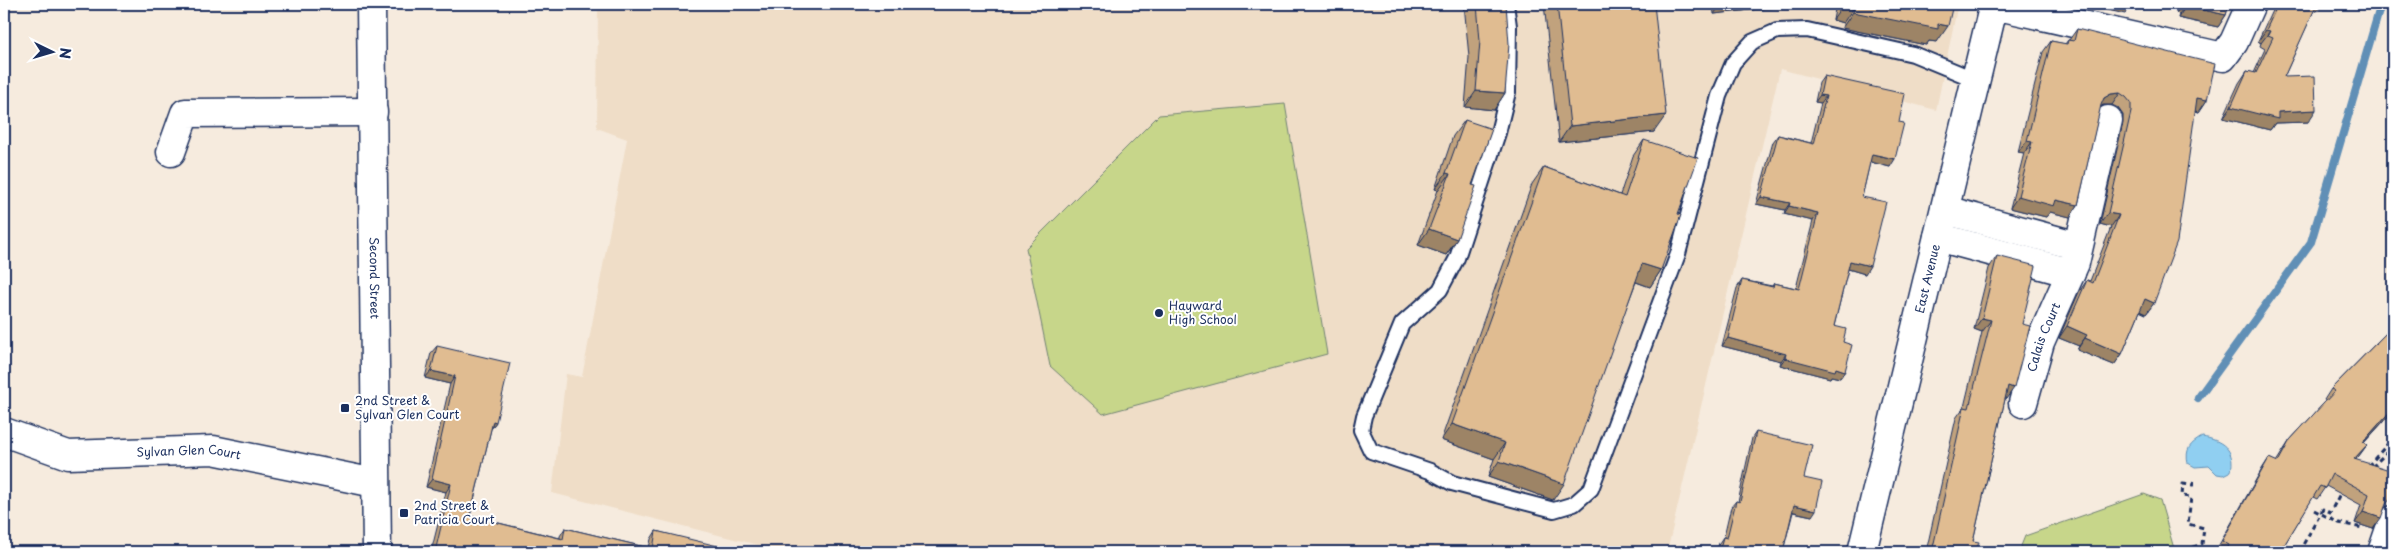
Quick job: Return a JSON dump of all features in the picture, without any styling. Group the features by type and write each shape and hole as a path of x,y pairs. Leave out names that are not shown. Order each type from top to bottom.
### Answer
{"street":[{"name":"Second Street","path":"371,4 377,552"},
{"path":"1994,5 2223,57 2234,42 2250,4"},
{"name":"East Avenue","path":"1862,552 1994,5"},
{"path":"171,152 185,113 373,112"},
{"name":"Calais Court","path":"2024,403 2040,342 2071,273 2108,120"},
{"path":"1945,210 2078,246"},
{"path":"1938,237 2071,273"},
{"name":"Sylvan Glen Court","path":"4,432 68,455 213,450 375,483"},
{"path":"2382,552 2393,520"}],"lane":[{"path":"1506,4 1509,26 1508,92 1498,133 1457,258 1440,290 1402,324 1364,416 1361,430 1371,450 1430,471 1452,483 1554,510 1574,504 1591,489 1678,254 1719,96 1733,63 1752,42 1777,31 1807,30 1912,54 1976,80"}],"path":[{"path":"2367,467 2393,438"},
{"path":"2381,470 2374,465 2393,446"},
{"path":"2188,552 2187,548 2202,544 2204,535 2204,528 2188,524 2191,497 2182,496 2183,484 2193,485 2194,480"},
{"path":"2299,552 2323,509 2330,512 2344,486"},
{"path":"2314,510 2339,523"}],"shaded area":[{"name":"Hayward High School","path":"598,4 1958,4 1936,110 1780,69 1667,552 786,552 552,493 566,374 582,377 627,139 597,128"}],"green space":[{"path":"1285,104 1327,354 1103,414 1050,366 1026,248 1159,115"},
{"path":"2144,494 2160,500 2175,552 2023,552 2021,546 2025,536"}],"water":[{"path":"2202,437 2215,440 2226,447 2231,457 2231,471 2223,475 2217,474 2209,466 2195,467 2188,463 2187,454 2189,447"}],"building":[{"path":"1477,4 1506,4 1509,44 1505,93 1476,91 1480,41"},
{"path":"1557,4 1654,4 1666,115 1570,126"},
{"path":"1844,4 1953,4 1948,26 1938,24 1938,29 1853,12 1854,7"},
{"path":"2187,4 2229,4 2226,15 2186,6"},
{"path":"2278,4 2317,4 2284,77 2315,76 2316,110 2278,112 2278,119 2231,107 2247,71 2256,73 2273,37 2268,35 2270,31 2266,30"},
{"path":"2077,29 2215,64 2207,100 2197,98 2177,242 2154,303 2145,299 2122,354 2085,338 2087,335 2067,326 2087,280 2093,283 2119,215 2108,213 2131,112 2131,103 2126,97 2120,93 2111,94 2104,98 2078,205 2056,200 2054,206 2018,196 2032,142 2027,141 2051,41 2067,44 2068,40 2074,41"},
{"path":"1824,76 1905,94 1899,122 1904,123 1895,159 1872,154 1862,197 1886,202 1870,266 1850,261 1834,326 1846,329 1843,342 1852,345 1845,371 1836,368 1835,371 1785,358 1786,354 1728,338 1742,280 1773,287 1774,283 1799,289 1818,213 1789,206 1790,203 1761,197 1778,135 1814,144 1826,96 1820,95"},
{"path":"1465,120 1492,129 1472,185 1476,186 1457,239 1429,229 1450,174 1446,173"},
{"path":"1644,140 1698,158 1678,214 1681,215 1661,270 1642,264 1564,484 1499,461 1505,443 1452,424 1544,167 1625,197"},
{"path":"1997,256 2036,266 2022,324 2030,326 2014,388 2008,386 1973,541 1979,542 1976,552 1932,552 1964,407 1969,408 1991,320 1982,318"},
{"path":"2393,326 2393,408 2363,442 2367,445 2354,459 2393,471 2393,496 2386,504 2381,518 2363,512 2369,494 2332,474 2325,488 2320,486 2280,552 2226,552 2229,545 2222,541 2269,458 2278,462 2290,440 2335,391 2331,389"},
{"path":"437,346 510,363 496,422 493,421 470,516 563,539 565,528 653,549 656,531 734,550 733,552 435,552 451,484 432,479 455,376 431,371"},
{"path":"1756,432 1812,445 1804,478 1822,482 1816,510 1794,505 1784,547 1805,552 1719,552 1723,537 1727,538 1736,501 1740,502"}],"waterway":[{"path":"2198,398 2311,242 2381,4"}],"place":[{"name":"Hayward High School","path":"1159,313"},
{"name":"2nd Street & Sylvan Glen Court","path":"345,408"},
{"name":"2nd Street & Patricia Court","path":"404,513"}]}
